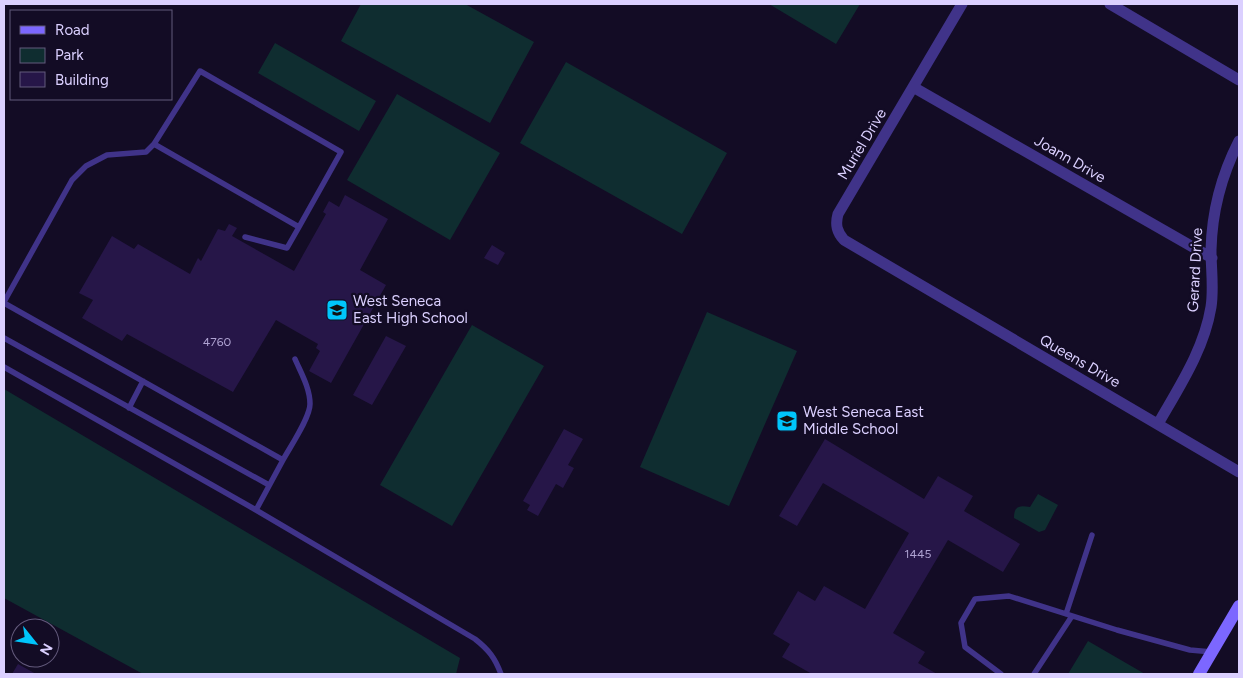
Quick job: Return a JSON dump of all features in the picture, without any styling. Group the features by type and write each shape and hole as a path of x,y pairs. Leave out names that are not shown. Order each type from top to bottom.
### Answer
{"main road":[{"path":"1199,674 1239,606"}],"street":[{"name":"Muriel Drive","path":"905,276 844,240 836,226 838,214 962,4"},
{"path":"1110,4 1239,80"},
{"name":"Joann Drive","path":"913,87 1212,258"},
{"name":"Gerard Drive","path":"1158,424 1191,366 1204,333 1211,307 1213,223 1216,202 1223,176 1239,141"},
{"name":"Queens Drive","path":"905,276 1239,472"}],"lane":[{"path":"245,237 287,248 341,152 200,71 154,144 146,152 107,155 86,166 72,180 4,302 283,460"},
{"path":"154,144 299,227"},
{"path":"4,338 269,486"},
{"path":"256,510 308,415 310,404 307,386 295,359"},
{"path":"4,367 256,510 475,639 496,660 501,674"},
{"path":"129,408 143,381"},
{"path":"1034,674 1069,615 1092,535"},
{"path":"1001,674 965,647 961,623 975,599 1009,596 1190,650 1212,652"}],"green space":[{"path":"361,4 465,4 534,42 490,123 341,41"},
{"path":"769,4 860,4 836,44"},
{"path":"275,43 376,101 359,131 258,73"},
{"path":"566,62 727,153 682,234 520,143"},
{"path":"397,94 500,153 450,240 347,180"},
{"path":"707,312 797,351 729,506 640,467"},
{"path":"472,325 544,366 452,526 380,485"},
{"path":"4,389 460,658 456,674 143,674 60,629 60,618 41,618 4,598"},
{"path":"1038,494 1058,505 1045,530 1039,532 1014,518 1018,507 1030,507"},
{"path":"1088,641 1145,674 1068,674"}],"building":[{"path":"345,195 388,219 360,270 386,285 331,383 309,371 320,351 316,348 318,344 276,320 233,392 127,334 122,341 82,318 93,300 79,293 112,236 134,249 138,244 190,274 198,258 201,261 218,229 225,231 229,224 237,228 232,236 294,271 326,214 323,212 329,201 339,207"},
{"path":"492,245 505,253 498,265 484,258"},
{"path":"386,336 406,346 372,405 353,395"},
{"path":"564,429 583,439 568,465 574,468 563,488 556,484 538,516 527,510 530,505 523,501"},
{"path":"825,439 924,499 938,476 973,496 964,511 1020,544 1003,572 948,540 893,633 925,652 918,663 937,674 812,674 782,657 790,644 773,634 798,591 815,601 824,586 865,609 909,533 823,483 797,526 779,516"},
{"path":"16,668 25,668 36,674 12,674"}],"place":[{"name":"West Seneca East High School","path":"337,310"},
{"name":"West Seneca East Middle School","path":"787,421"}]}
